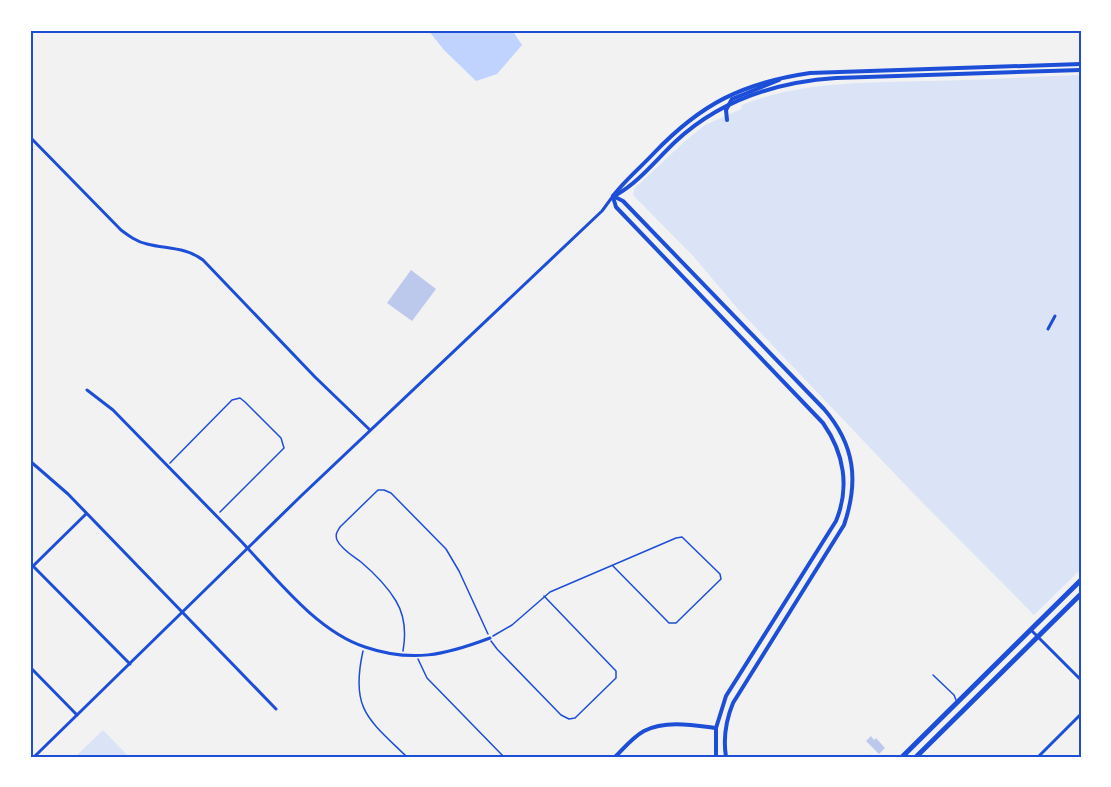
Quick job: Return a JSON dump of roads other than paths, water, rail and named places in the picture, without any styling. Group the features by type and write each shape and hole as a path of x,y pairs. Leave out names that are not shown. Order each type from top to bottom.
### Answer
{"main road":[{"path":"902,757 1081,580"},
{"path":"920,756 1081,594"}],"street":[{"path":"34,757 370,430 602,211 623,183 668,137 698,113 744,89 790,75 1081,64"},
{"path":"613,196 628,188 690,129 728,106 772,88 814,79 1078,71"},
{"path":"727,120 728,106 732,99 790,75"},
{"path":"30,137 132,239 144,244 189,252 202,260 315,377 370,430"},
{"path":"613,196 616,207 822,423 836,444 843,467 842,503 836,521 726,696 716,728 716,757"},
{"path":"613,196 623,201 824,409 838,428 850,454 853,493 844,525 733,703 726,729 726,757"},
{"path":"1048,328 1055,316"},
{"path":"87,390 113,410 316,617 332,630 364,647 416,656 455,651 490,638"},
{"path":"30,461 51,478 276,709"},
{"path":"86,514 31,566 130,664"},
{"path":"1031,630 1081,680"},
{"path":"30,667 77,715"},
{"path":"1038,757 1081,714"},
{"path":"615,757 637,736 655,727 666,725 726,729"}],"lane":[{"path":"933,675 954,695 957,703"}],"water":[{"path":"428,30 512,30 522,45 497,74 476,81 444,50"}]}
